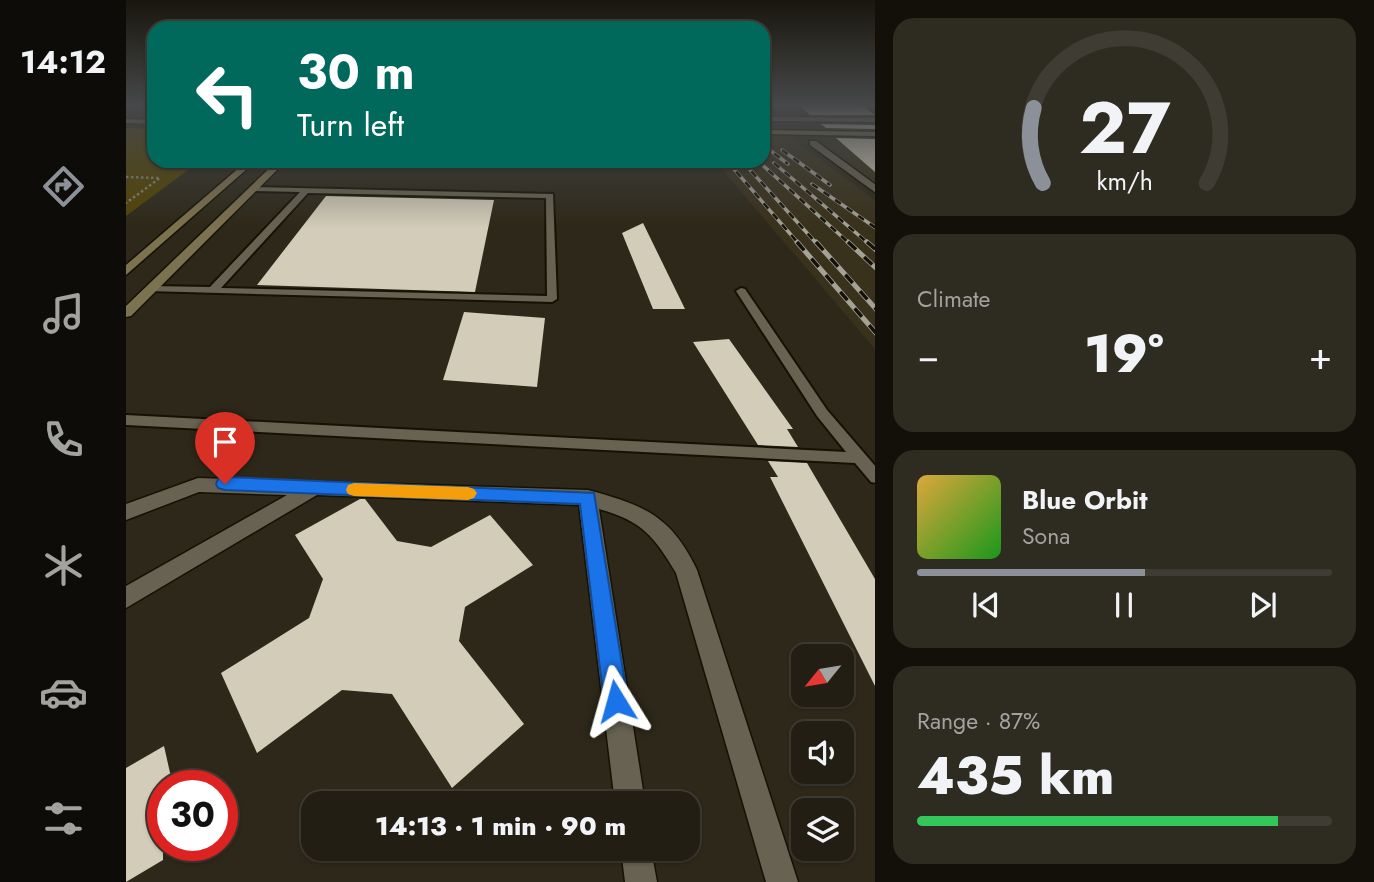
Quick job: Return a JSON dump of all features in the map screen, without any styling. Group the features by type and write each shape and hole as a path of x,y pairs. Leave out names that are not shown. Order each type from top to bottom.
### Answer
{"main road":[{"path":"126,271 244,168"},
{"path":"126,313 275,168"}],"street":[{"path":"815,145 875,190"},
{"path":"126,512 198,485 588,498 632,510 664,535 686,570 782,882"},
{"path":"126,598 314,488"},
{"path":"588,498 628,791"},
{"path":"638,861 641,882"}],"lane":[{"path":"151,289 552,299 550,196 254,189"},
{"path":"212,291 306,190"},
{"path":"741,291 822,414 875,478"},
{"path":"126,420 859,458"}],"path":[{"path":"126,177 160,178 126,203"}],"shaded area":[{"path":"126,145 147,145 147,168 191,168 126,216"},
{"path":"770,145 801,145 875,200 875,349 721,168 770,168"},
{"path":"814,145 875,145 875,188"}],"building":[{"path":"844,145 875,145 875,172"},
{"path":"326,196 494,200 475,292 257,285"},
{"path":"643,223 685,309 653,309 622,233"},
{"path":"464,312 545,318 537,387 443,380"},
{"path":"729,339 793,429 787,429 798,447 758,445 693,342"},
{"path":"768,461 807,463 875,579 875,686 770,477 778,477"},
{"path":"360,499 365,499 397,541 431,547 490,515 533,565 465,607 459,641 524,724 452,788 392,694 342,690 257,753 221,673 309,618 323,579 295,535"},
{"path":"164,746 169,770 147,770 147,861 161,861 126,882 126,768"}],"railway":[{"path":"770,150 788,164"},
{"path":"782,150 830,185"},
{"path":"774,163 869,244"},
{"path":"733,168 799,244"},
{"path":"748,168 817,244"},
{"path":"766,168 850,244"},
{"path":"812,184 875,227"},
{"path":"797,242 875,332"},
{"path":"816,242 875,308"},
{"path":"848,242 875,267"},
{"path":"867,242 875,249"}],"slow traffic":[{"path":"354,490 468,493"}],"route":[{"path":"225,484 588,498 616,701"}]}
